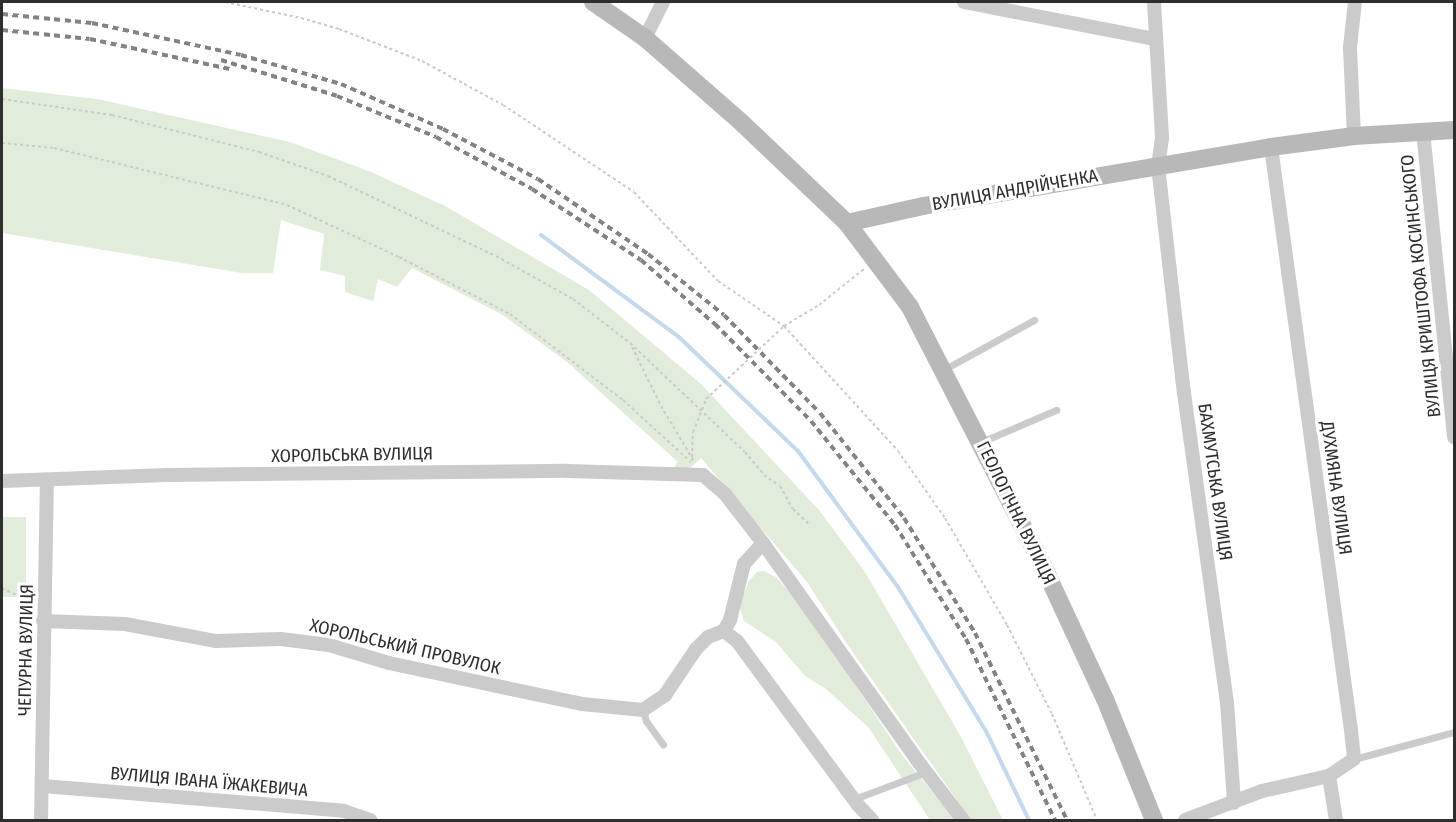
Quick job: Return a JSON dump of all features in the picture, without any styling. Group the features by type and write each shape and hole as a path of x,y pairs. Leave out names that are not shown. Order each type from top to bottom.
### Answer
{"street":[{"path":"593,2 645,38 742,123 847,223"},
{"path":"645,38 663,2"},
{"path":"964,2 1155,39"},
{"name":"БАХМУТСЬКА ВУЛИЦЯ","path":"1154,2 1162,138 1158,166 1184,393 1227,702 1234,803"},
{"path":"1354,136 1350,47 1355,2"},
{"name":"ВУЛИЦЯ АНДРІЙЧЕНКА","path":"847,223 934,204 1271,147 1354,136 1455,130"},
{"name":"ВУЛИЦЯ КРИШТОФА КОСИНСЬКОГО","path":"1423,131 1455,437"},
{"name":"ДУХМЯНА ВУЛИЦЯ","path":"1271,147 1353,759"},
{"name":"ГЕОЛОГІЧНА ВУЛИЦЯ","path":"847,223 910,307 981,442 1046,572 1105,699 1154,820"},
{"name":"ХОРОЛЬСЬКА ВУЛИЦЯ","path":"2,482 167,475 532,471 704,475"},
{"path":"704,475 725,494 763,543 926,772 963,820"},
{"name":"ЧЕПУРНА ВУЛИЦЯ","path":"41,820 47,481"},
{"path":"643,710 664,695 696,649 708,637 724,631 730,620 744,564 763,543"},
{"name":"ХОРОЛЬСЬКИЙ ПРОВУЛОК","path":"44,615 125,624 216,640 282,639 329,645 389,663 582,704 643,710"},
{"path":"724,631 737,641 872,820"},
{"path":"1185,820 1262,791 1329,776 1353,759"},
{"path":"1329,776 1336,820"},
{"name":"ВУЛИЦЯ ІВАНА ЇЖАКЕВИЧА","path":"43,786 345,811 370,820"}],"lane":[{"path":"943,370 1034,320"},
{"path":"981,442 1056,410"},
{"path":"643,710 646,721 663,744"},
{"path":"1353,759 1455,732"},
{"path":"854,799 926,772"}],"path":[{"path":"225,2 301,18 339,29 422,61 503,105 634,192 718,280 784,326 898,451 945,518 1052,714 1096,820"},
{"path":"2,99 134,120 259,152 328,176 496,256 573,299 630,343 745,452 764,475 780,486 793,509 810,525"},
{"path":"2,143 54,148 287,205 399,257 510,314 623,400 704,475"},
{"path":"692,457 693,432 706,399 784,326 819,305 875,260"},
{"path":"630,343 661,406 704,475"},
{"path":"2,588 44,615"}],"green space":[{"path":"2,88 97,99 290,142 371,172 445,206 589,290 701,384 819,510 865,572 961,737 1003,820 971,820 847,644 807,582 701,458 686,472 672,470 678,462 567,362 503,315 412,268 397,287 378,279 373,301 345,292 345,276 320,270 324,234 281,220 273,273 242,273 2,233"},
{"path":"2,517 26,517 26,597 2,597"},
{"path":"764,571 776,577 803,607 902,755 955,820 930,820 868,727 826,689 805,676 776,642 744,621 739,605 749,581 757,572"}],"waterway":[{"path":"541,235 680,338 798,451 898,587 986,731 1029,820"}],"railway":[{"path":"2,14 92,23 241,55 341,84 443,129 538,179 648,254 724,315 820,413 904,518 975,633 1067,820"},
{"path":"2,30 90,39 230,69"},
{"path":"221,60 337,96 436,137 532,189 641,260 715,324 811,421 895,525 966,639 1055,820"}]}
